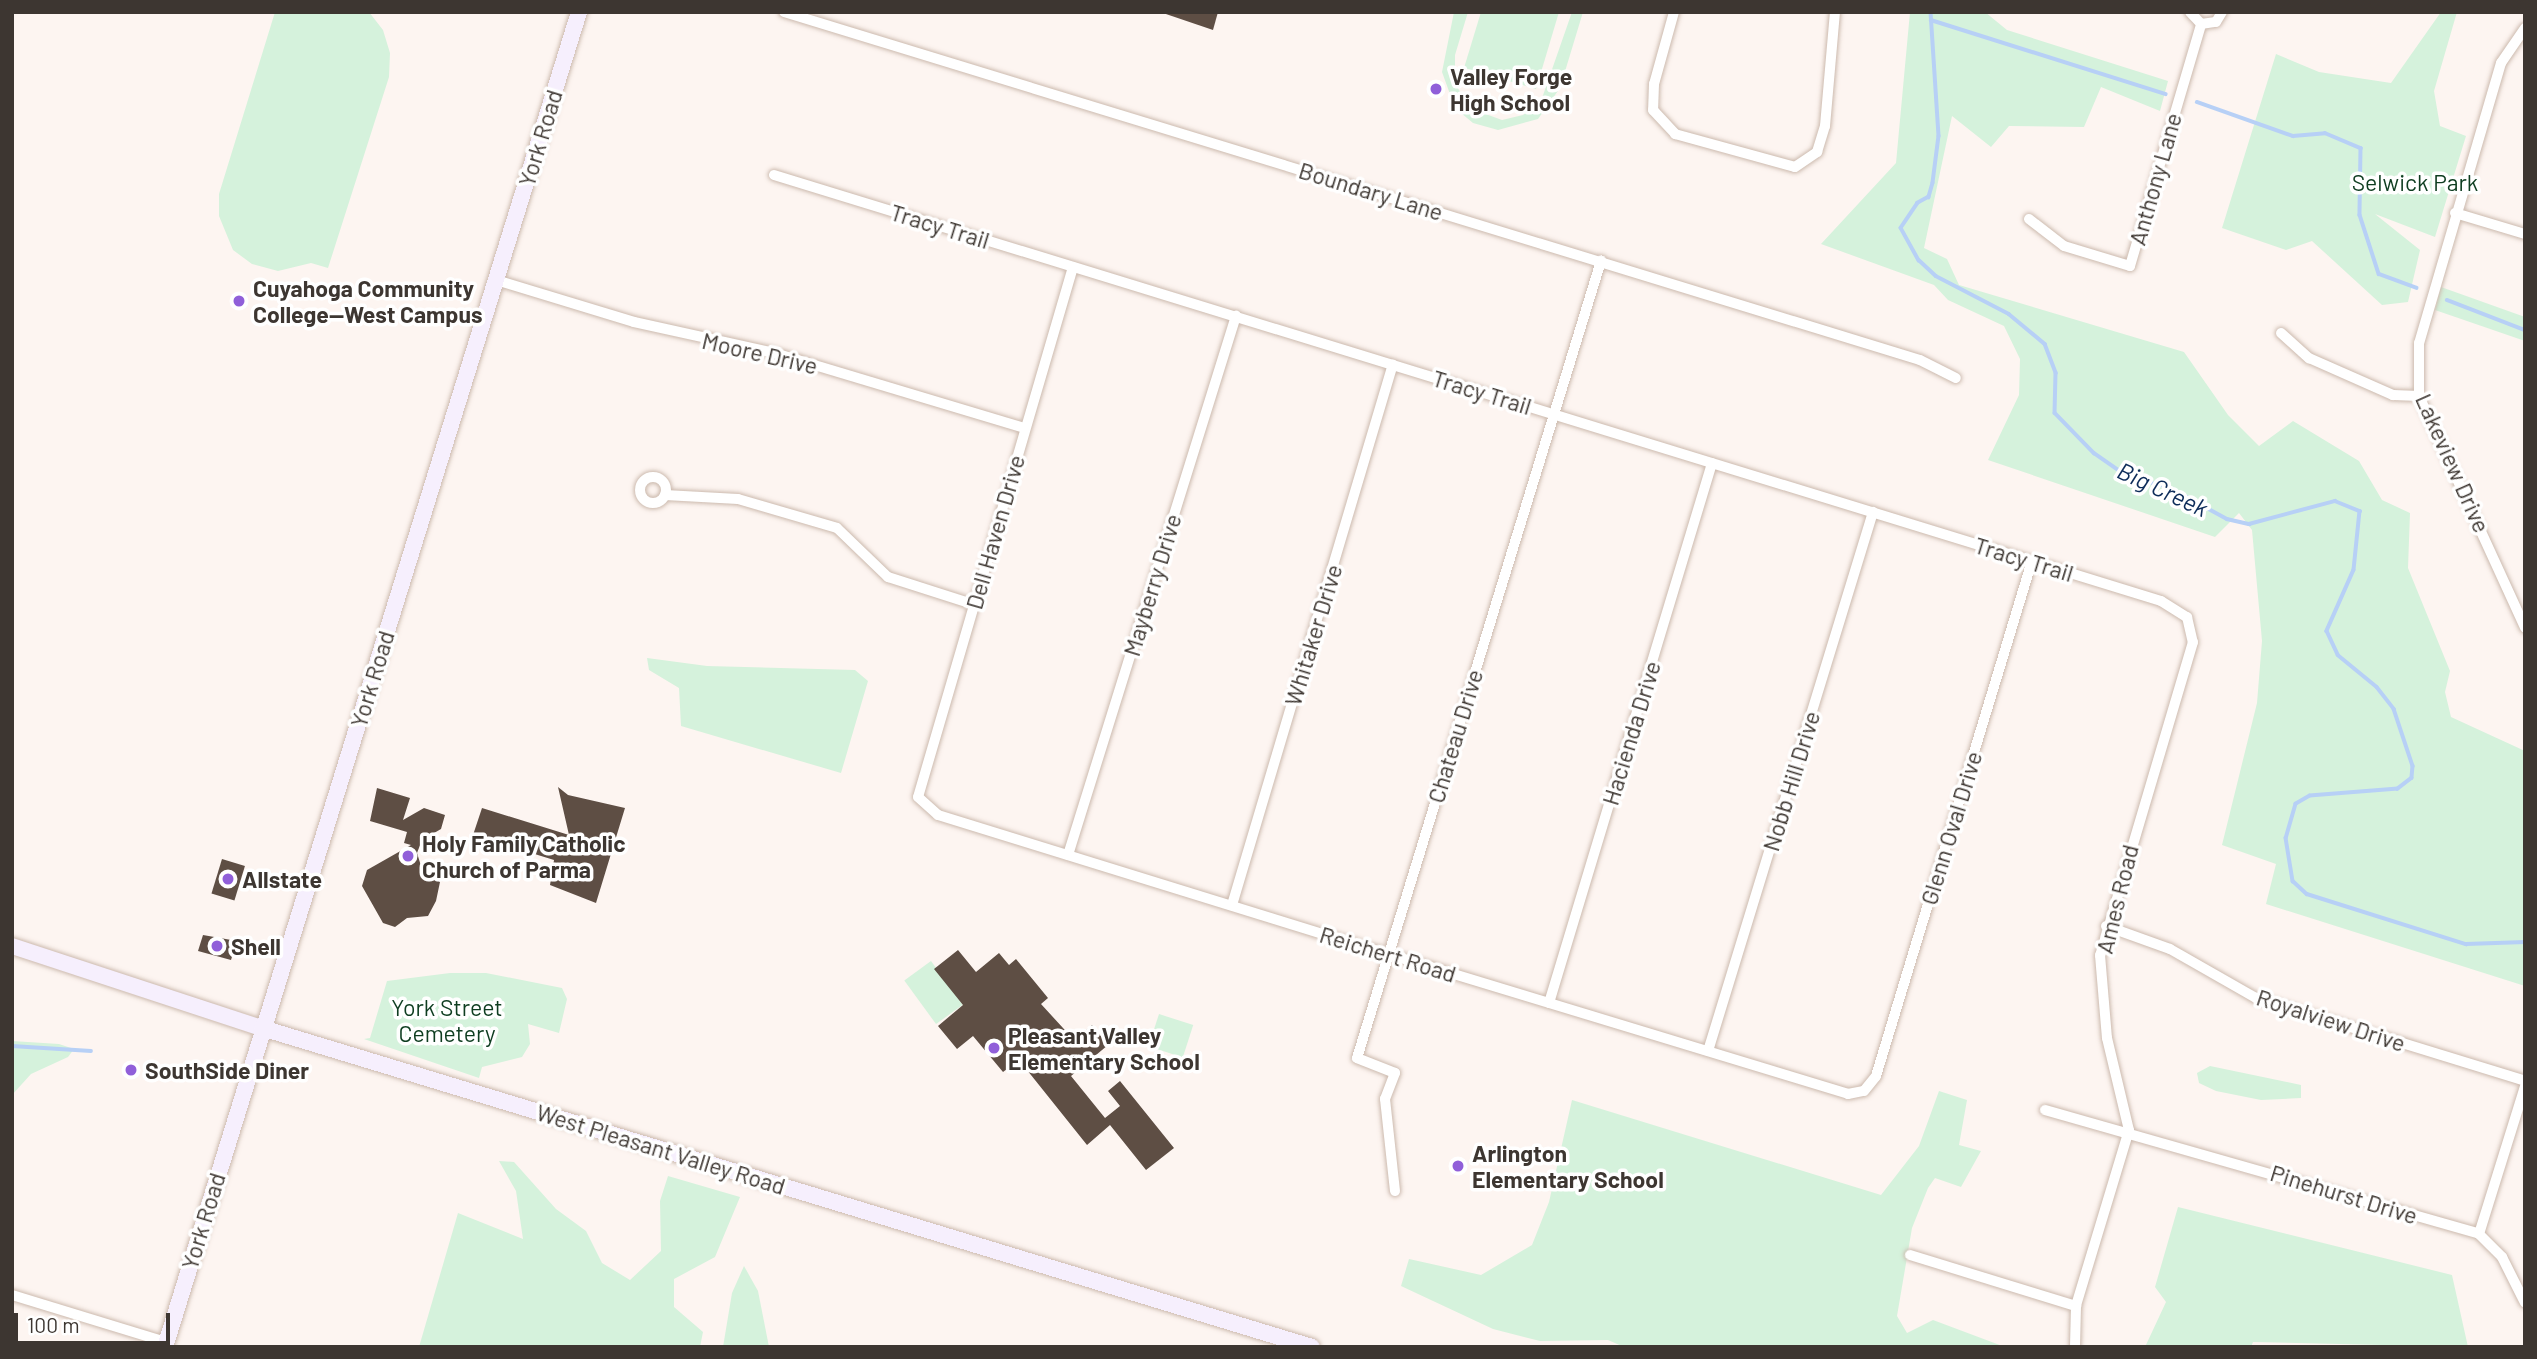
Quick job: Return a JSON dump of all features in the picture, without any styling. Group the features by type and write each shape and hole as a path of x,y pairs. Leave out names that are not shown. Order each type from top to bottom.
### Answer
{"main road":[{"name":"York Road","path":"166,1344 579,12"},
{"name":"West Pleasant Valley Road","path":"12,946 262,1028 1312,1347"}],"street":[{"name":"Boundary Lane","path":"784,12 1920,360 1956,378"},
{"path":"1674,12 1654,84 1653,110 1675,134 1795,167 1817,152 1825,126 1835,12"},
{"path":"2190,12 2201,24 2216,22 2222,12"},
{"name":"Anthony Lane","path":"2029,219 2064,246 2130,266 2201,24"},
{"name":"Lakeview Drive","path":"2525,28 2501,62 2419,343 2419,396 2525,628"},
{"name":"Tracy Trail","path":"774,175 2161,601 2187,617"},
{"path":"2455,213 2525,234"},
{"name":"Chateau Drive","path":"1395,1191 1385,1099 1395,1073 1357,1058 1601,261"},
{"name":"Dell Haven Drive","path":"918,797 1073,267"},
{"name":"Moore Drive","path":"496,280 647,326 771,352 1024,428"},
{"name":"Mayberry Drive","path":"1068,855 1236,316"},
{"path":"2281,333 2309,358 2393,396 2419,396"},
{"name":"Whitaker Drive","path":"1232,905 1393,364"},
{"name":"Hacienda Drive","path":"1549,1003 1712,463"},
{"path":"665,495 738,499 837,528 858,542 888,577 975,605"},
{"name":"Nobb Hill Drive","path":"1708,1051 1873,512"},
{"name":"Glenn Oval Drive","path":"1864,1091 1876,1076 2032,561"},
{"name":"Ames Road","path":"2129,1130 2107,1038 2100,956 2106,926 2193,642 2187,617"},
{"name":"Reichert Road","path":"918,797 938,815 1849,1094 1864,1091"},
{"name":"Royalview Drive","path":"2106,926 2170,949 2256,998 2525,1080"},
{"path":"2479,1234 2525,1086"},
{"name":"Pinehurst Drive","path":"2045,1110 2129,1130 2479,1234 2502,1257 2525,1303"},
{"path":"2075,1347 2076,1306 2129,1130"},
{"path":"1910,1255 2076,1306"},
{"path":"12,1295 166,1344"}],"green space":[{"path":"275,12 369,12 383,30 390,53 389,77 328,268 311,263 278,271 252,264 233,250 219,216 219,194"},
{"path":"1454,12 1468,12 1455,55 1455,84 1472,109 1502,120 1523,115 1541,101 1572,12 1583,12 1560,88 1538,119 1498,130 1473,123 1455,108 1442,72"},
{"path":"1481,12 1559,12 1536,89 1464,68"},
{"path":"1910,12 1985,12 2007,30 2168,81 2160,111 2101,87 2084,127 2009,126 1991,147 1952,116 1924,248 1947,259 1959,285 2184,352 2228,415 2259,446 2293,421 2359,461 2382,500 2410,513 2408,568 2450,671 2445,692 2451,717 2525,751 2525,986 2266,904 2276,864 2222,845 2257,703 2262,641 2252,530 2239,513 2215,537 1988,460 2019,395 2020,359 2004,326 1948,300 1934,285 1821,244 1896,163"},
{"name":"Selwick Park","path":"2441,12 2457,12 2434,91 2440,126 2466,136 2435,237 2375,214 2420,250 2408,302 2382,305 2312,241 2286,250 2222,228 2276,54 2319,72 2391,83"},
{"path":"2441,287 2525,317 2525,341 2435,310"},
{"path":"647,658 707,666 855,670 868,681 841,773 681,726 679,688 649,670"},
{"path":"931,961 963,1005 936,1024 904,980"},
{"name":"York Street Cemetery","path":"450,973 486,973 562,988 567,999 559,1033 528,1024 530,1044 522,1057 482,1067 479,1078 364,1039 370,1038 387,981"},
{"path":"1159,1014 1193,1025 1183,1057 1148,1046"},
{"path":"12,1041 59,1044 74,1049 68,1057 31,1074 12,1095"},
{"path":"2210,1066 2301,1085 2301,1098 2261,1100 2216,1091 2199,1083 2197,1073"},
{"path":"1939,1091 1967,1100 1959,1145 1981,1151 1961,1187 1935,1178 1928,1188 1912,1228 1897,1316 1907,1333 1933,1320 2005,1347 1624,1347 1608,1340 1540,1341 1493,1329 1401,1286 1409,1259 1481,1275 1532,1245 1549,1202 1572,1100 1881,1195 1919,1146"},
{"path":"499,1161 514,1162 556,1209 586,1231 602,1263 630,1280 661,1251 660,1201 668,1176 740,1197 715,1257 674,1279 674,1307 703,1332 700,1347 419,1347 458,1213 523,1239 516,1191"},
{"path":"2178,1207 2452,1275 2468,1347 2253,1342 2251,1347 2145,1347 2166,1302 2155,1287"},
{"path":"744,1266 758,1291 769,1347 723,1347 732,1293"}],"building":[{"path":"1160,12 1218,12 1213,30"},
{"path":"558,787 568,795 625,808 596,903 550,885 554,860 473,835 482,808 569,835"},
{"name":"Holy Family Catholic Church of Parma","path":"377,788 410,798 403,820 424,808 445,815 441,829 422,840 417,853 422,869 440,882 436,901 428,916 407,918 395,927 383,923 362,886 367,870 411,845 404,843 407,832 370,821"},
{"name":"Allstate","path":"222,859 245,866 234,900 211,893"},
{"name":"Shell","path":"203,935 237,941 231,960 198,951"},
{"name":"Pleasant Valley Elementary School","path":"958,950 976,972 999,953 1009,965 1016,959 1048,998 1041,1004 1074,1040 1092,1025 1108,1045 1071,1076 1105,1118 1120,1106 1108,1091 1120,1081 1174,1148 1146,1170 1110,1125 1087,1145 1019,1060 1003,1072 973,1036 957,1049 938,1026 963,1005 934,969"}],"waterway":[{"name":"Big Creek","path":"1931,12 1939,136 1933,183 1929,197 1918,203 1901,228 1919,260 1936,276 2009,314 2045,344 2056,373 2055,413 2094,453 2130,478 2169,487 2227,519 2249,524 2335,501 2360,511 2354,570 2327,631 2338,655 2377,687 2394,709 2413,766 2412,778 2398,789 2310,796 2296,804 2286,838 2293,881 2307,894 2466,944 2525,942"},
{"path":"1931,20 2166,94"},
{"path":"2197,102 2293,136 2325,133 2361,148 2360,215 2379,274 2417,288"},
{"path":"2447,300 2525,330"},
{"path":"12,1046 91,1051"}],"place":[{"name":"Valley Forge High School","path":"1436,89"},
{"name":"Cuyahoga Community College—West Campus","path":"239,301"},
{"name":"Holy Family Catholic Church of Parma","path":"408,856"},
{"name":"Allstate","path":"228,879"},
{"name":"Shell","path":"217,946"},
{"name":"Pleasant Valley Elementary School","path":"994,1048"},
{"name":"SouthSide Diner","path":"131,1070"},
{"name":"Arlington Elementary School","path":"1458,1166"}]}
